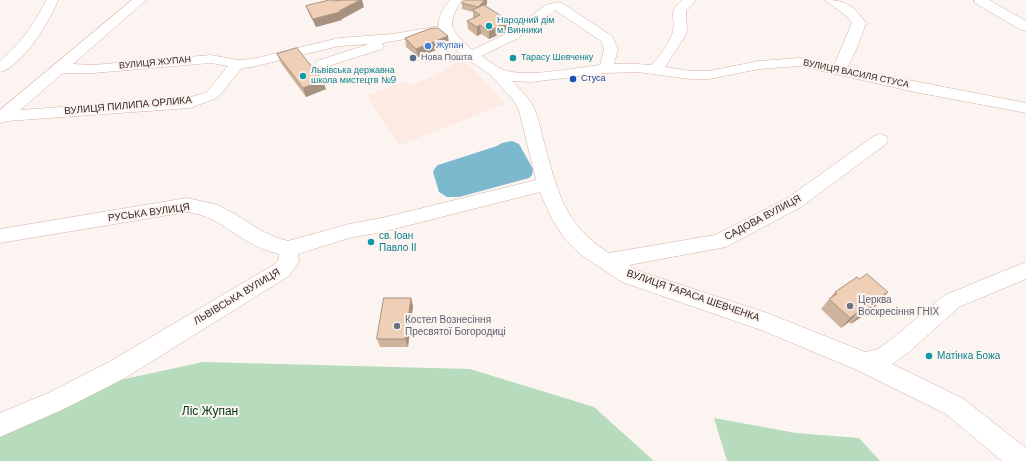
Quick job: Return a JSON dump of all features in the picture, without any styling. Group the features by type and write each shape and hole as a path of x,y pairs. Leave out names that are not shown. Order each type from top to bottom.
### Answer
{"street":[{"path":"0,68 15,56 36,33 52,0"},
{"path":"1,117 140,0"},
{"path":"245,63 339,42 393,38 446,29 445,20 447,13 456,0"},
{"path":"655,70 678,36 680,30 678,13 681,7 690,0"},
{"path":"831,0 854,14 859,23 849,50 839,70"},
{"path":"980,0 1026,27"},
{"path":"470,55 485,51 502,42 523,29 551,6 557,6 607,39 611,49 606,69"},
{"name":"ВУЛИЦЯ ТАРАСА ШЕВЧЕНКА","path":"446,29 449,35 470,55 496,72 520,98 528,110 546,184 561,219 572,234 587,249 629,276 767,322 865,363 954,406 1022,461"},
{"path":"322,64 389,43 393,38"},
{"name":"ВУЛИЦЯ ЖУПАН","path":"58,68 93,69 211,58 245,63"},
{"name":"ВУЛИЦЯ ВАСИЛЯ СТУСА","path":"496,72 508,76 531,77 606,69 638,68 691,75 709,75 759,65 800,62 915,87 1026,108"},
{"name":"ВУЛИЦЯ ПИЛИПА ОРЛИКА","path":"1,117 190,102 212,95 245,63"},
{"name":"САДОВА ВУЛИЦЯ","path":"606,261 718,242 795,202 880,140"},
{"path":"288,249 349,231 390,224 546,184"},
{"name":"РУСЬКА ВУЛИЦЯ","path":"0,236 187,206 204,207 217,212 229,218 263,241 288,249"},
{"name":"ЛЬВІВСЬКА ВУЛИЦЯ","path":"0,425 56,401 117,370 282,270 289,261 288,249"},
{"path":"865,363 884,357 901,345 952,300 1026,270"}],"shaded area":[{"path":"464,60 505,104 400,145 376,111 368,95 405,81 409,86 436,75 452,65"}],"green space":[{"name":"Ліс Жупан","path":"203,362 470,369 594,407 654,461 0,461 0,427 111,382"},
{"path":"714,418 796,433 859,438 880,461 727,461"}],"water":[{"path":"512,141 519,144 533,169 532,175 529,178 459,197 447,197 439,192 433,172 438,165"}],"building":[{"path":"330,0 360,0 339,11 340,12 313,19 306,6"},
{"path":"465,0 485,0 478,7 462,3"},
{"path":"484,5 509,21 489,31 480,25 477,27 467,21 480,15 473,10"},
{"path":"438,28 448,36 416,49 405,38 429,29"},
{"name":"Львівська державна школа мистецтв №9","path":"297,48 323,81 303,88 277,54"},
{"name":"Церква Воскресіння ГНІХ","path":"867,274 888,292 880,297 882,299 860,314 858,312 850,318 829,299 837,294 835,292 857,277 859,279"},
{"name":"Костел Вознесіння Пресвятої Богородиці","path":"384,298 411,298 405,339 377,339"}],"place":[{"name":"Народний дім м. Винники","path":"489,26"},
{"name":"Жупан","path":"428,46"},
{"name":"Нова Пошта","path":"413,58"},
{"name":"Тарасу Шевченку","path":"513,58"},
{"name":"Львівська державна школа мистецтв №9","path":"303,76"},
{"name":"Стуса","path":"573,79"},
{"name":"св. Іоан Павло ІІ","path":"371,242"},
{"name":"Церква Воскресіння ГНІХ","path":"850,306"},
{"name":"Костел Вознесіння Пресвятої Богородиці","path":"397,326"},
{"name":"Матінка Божа","path":"929,356"}]}
